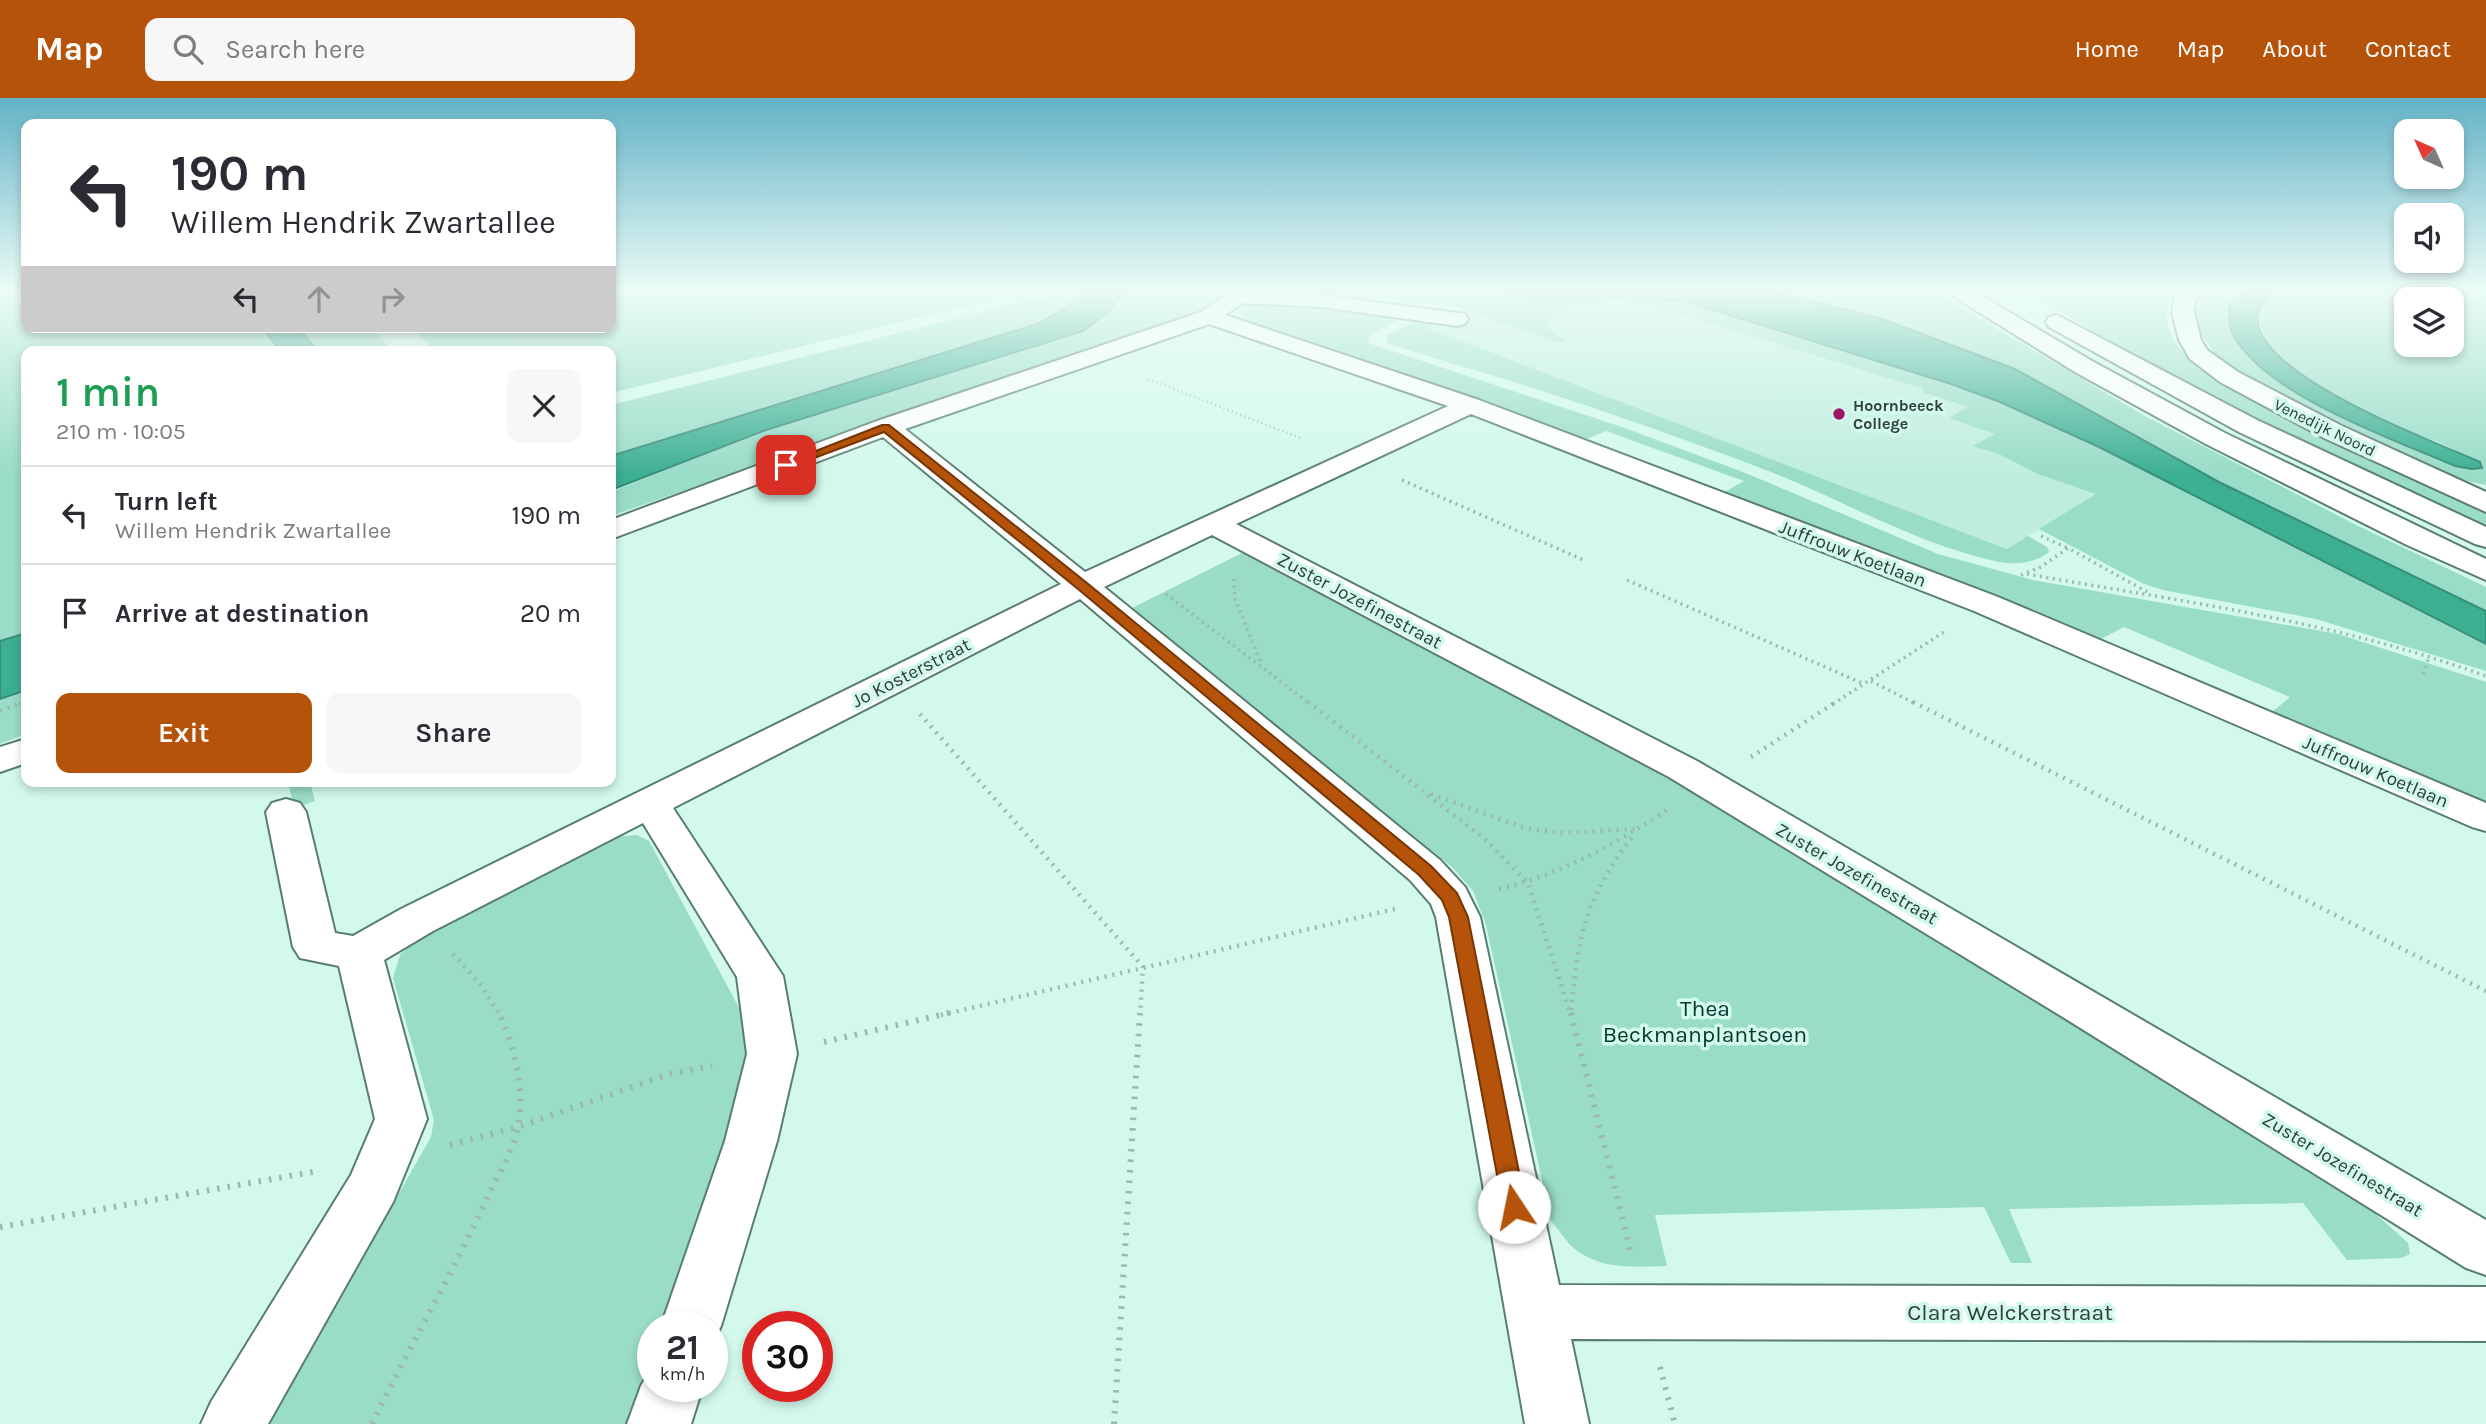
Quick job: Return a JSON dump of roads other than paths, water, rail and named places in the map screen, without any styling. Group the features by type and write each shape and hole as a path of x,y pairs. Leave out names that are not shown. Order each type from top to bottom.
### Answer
{"street":[{"path":"616,528 886,427 1110,351"},
{"name":"Juffrouw Koetlaan","path":"1309,351 1470,405 1986,604 2486,818"},
{"path":"2056,351 2195,429 2321,493 2486,571"},
{"path":"2111,351 2248,426 2486,538"},
{"name":"Venedijk Noord","path":"2197,351 2230,377 2333,432 2486,503"},
{"name":"Jo Kosterstraat","path":"359,953 417,920 1083,586 1203,527 1470,405"},
{"path":"886,427 1083,586 1425,870 1450,898 1458,917 1558,1424"},
{"name":"Zuster Jozefinestraat","path":"1203,527 1683,769 2083,1006 2486,1250"},
{"path":"0,760 21,752"},
{"path":"650,803 760,976 772,1054 751,1141 696,1311"},
{"path":"233,1424 374,1186 401,1119 359,953 316,947 286,811"},
{"name":"Clara Welckerstraat","path":"1535,1312 2486,1314"},
{"path":"659,1424 667,1402"}],"place":[{"name":"Hoornbeeck College","path":"1839,414"}],"park label":[{"name":"Thea Beckmanplantsoen","path":"1705,1021"}]}
